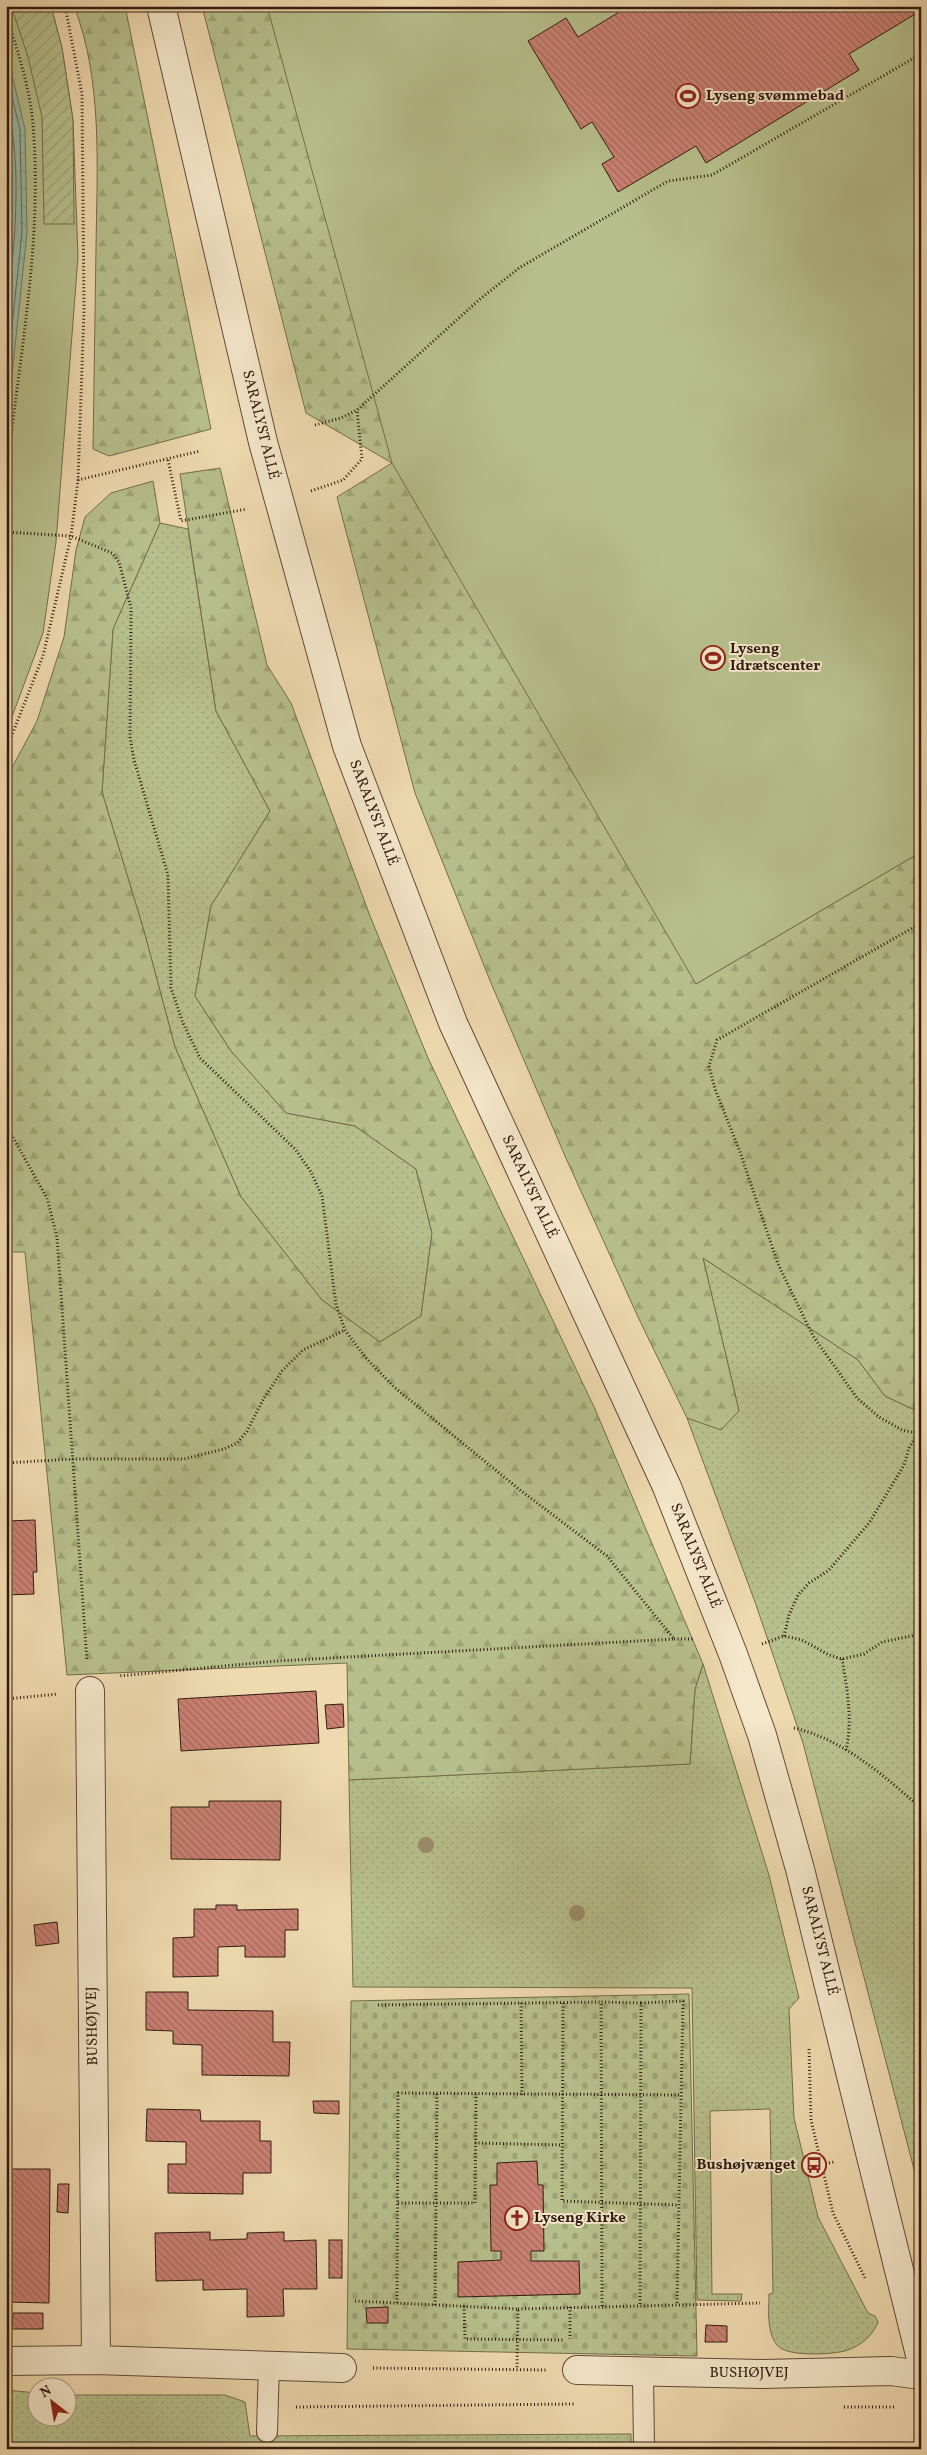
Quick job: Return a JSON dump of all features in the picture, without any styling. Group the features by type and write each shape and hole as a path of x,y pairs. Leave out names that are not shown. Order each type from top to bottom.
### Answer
{"street":[{"name":"SARALYST ALLÉ","path":"161,6 258,422 347,746 453,1024 667,1487 733,1654 762,1736 819,1939 921,2359"},
{"name":"BUSHØJVEJ","path":"90,1691 96,2360"},
{"path":"6,2362 96,2360 269,2364 342,2368"},
{"name":"BUSHØJVEJ","path":"577,2370 761,2374 892,2371 921,2375"}],"lane":[{"path":"267,2432 269,2364"},
{"path":"643,2372 644,2449"}],"path":[{"path":"6,750 43,656 71,536 78,480 84,311 82,94 65,6"},
{"path":"6,14 23,69 33,124 35,218 29,305 6,481"},
{"path":"315,425 341,418 357,410 480,299 519,268 668,181 712,175 921,54"},
{"path":"168,460 181,521 279,502 343,480 362,459 357,410"},
{"path":"78,480 200,451"},
{"path":"6,532 71,536 112,553 119,562 131,608 130,737 134,760 168,875 171,988 183,1023 200,1058 296,1150 312,1172 322,1196 336,1306 345,1330 365,1358 394,1387 520,1490 607,1556 674,1640 277,1661 108,1677 90,1691 6,1699"},
{"path":"784,1636 789,1614 798,1595 809,1582 829,1570 869,1524 904,1465 910,1448 920,1434 902,1430 878,1417 857,1398 812,1336 778,1264 740,1152 714,1089 709,1066 717,1040 921,923"},
{"path":"6,1125 47,1198 57,1237 90,1691"},
{"path":"6,1463 72,1459 184,1459 237,1443 247,1431 264,1398 282,1371 303,1350 345,1330"},
{"path":"733,1654 784,1636 802,1640 829,1655 842,1659 864,1654 882,1642 912,1634 921,1634"},
{"path":"842,1659 848,1695 849,1740 846,1750"},
{"path":"762,1736 793,1728 810,1731 846,1750 921,1808"},
{"path":"378,2005 683,2001 678,2304"},
{"path":"601,2002 602,2306"},
{"path":"521,2003 522,2094"},
{"path":"563,2003 562,2201 679,2205"},
{"path":"640,2305 641,2003"},
{"path":"397,2303 398,2093 681,2095"},
{"path":"435,2305 437,2094"},
{"path":"398,2203 475,2203 476,2094"},
{"path":"475,2143 562,2145"},
{"path":"822,2164 834,2162"},
{"path":"355,2302 518,2309 760,2303"},
{"path":"464,2306 465,2339 518,2340 570,2340 570,2307"},
{"path":"517,2369 518,2309"},
{"path":"342,2368 577,2370"},
{"path":"268,2407 584,2404"},
{"path":"836,2407 902,2406"}],"green space":[{"path":"6,6 51,6 62,48 73,120 78,257 56,542 43,633 6,733"},
{"path":"11,6 51,6 62,48 73,120 74,224 44,224 42,117 28,57"},
{"path":"74,6 125,6 211,429 109,456 93,449 97,187 96,125 90,64"},
{"path":"202,6 313,6 696,984 921,852 921,1413 885,1396 858,1360 703,1258 739,1411 721,1430 687,1418 638,1317 565,1156 491,983 415,793 337,497 392,463 306,413"},
{"name":"Lyseng Idrætscenter","path":"267,6 921,6 921,852 696,984 392,463"},
{"path":"220,468 267,665 291,703 370,916 428,1058 595,1409 703,1664 695,1689 690,1764 349,1780 347,1663 67,1675 25,1252 6,1252 6,779 37,721 64,637 76,550 85,517 111,493 153,481 160,523 113,629 102,792 144,931 175,1047 241,1197 322,1300 380,1342 421,1316 432,1233 416,1169 355,1126 286,1113 231,1051 195,996 211,906 270,811 216,711 180,474"},
{"path":"160,523 188,529 216,711 270,811 211,906 195,996 231,1051 286,1113 355,1126 416,1169 432,1233 421,1316 380,1342 322,1300 241,1197 175,1047 144,931 102,792 113,629"},
{"path":"703,1258 858,1360 885,1396 921,1413 921,2180 915,2173 803,1743 755,1602 687,1418 721,1429 739,1411"},
{"path":"703,1664 769,1875 799,1998 789,2009 794,2118 818,2217 868,2313 875,2316 878,2322 870,2335 862,2342 853,2348 841,2352 811,2354 791,2352 783,2350 778,2346 772,2335 769,2314 769,2294 773,2293 770,2109 710,2111 712,2294 742,2294 741,2301 697,2300 692,1988 353,1987 349,1780 690,1764 695,1689"},
{"path":"689,1994 697,2356 347,2349 351,2001"},
{"path":"6,2390 28,2392 28,2428 78,2428 78,2395 225,2395 245,2402 250,2436 631,2434 631,2449 6,2449"}],"water":[{"path":"6,50 25,129 27,233 6,432"}],"building":[{"name":"Lyseng svømmebad","path":"629,6 914,6 917,13 849,54 859,70 706,163 696,146 618,192 602,164 614,157 592,122 581,129 528,41 566,18 578,37"},
{"path":"35,1520 37,1572 33,1572 34,1594 6,1595 6,1521"},
{"path":"316,1691 319,1743 181,1751 178,1699"},
{"path":"343,1704 344,1727 327,1729 325,1705"},
{"path":"6,1787 9,1787 12,1828 6,1829"},
{"path":"209,1801 281,1801 280,1860 171,1859 171,1807 209,1807"},
{"path":"216,1905 237,1905 237,1910 298,1909 298,1930 285,1930 285,1957 245,1957 245,1946 218,1947 218,1976 173,1977 173,1938 194,1937 194,1909 216,1909"},
{"path":"57,1922 59,1943 36,1946 34,1925"},
{"path":"146,1992 188,1992 188,2010 273,2011 273,2042 290,2042 289,2076 202,2075 202,2045 173,2044 173,2031 146,2030"},
{"path":"313,2101 339,2101 339,2114 314,2113"},
{"path":"147,2109 200,2110 201,2121 260,2121 260,2141 271,2141 271,2173 243,2173 243,2194 168,2193 168,2164 186,2164 186,2142 146,2141"},
{"name":"Lyseng Kirke","path":"537,2161 538,2185 543,2185 544,2251 531,2251 531,2261 579,2261 580,2294 458,2297 458,2262 501,2260 501,2251 491,2251 490,2185 497,2185 497,2163"},
{"path":"6,2169 50,2169 49,2303 6,2302"},
{"path":"58,2184 69,2184 68,2213 57,2212"},
{"path":"210,2232 210,2240 247,2239 247,2233 284,2232 284,2241 316,2240 317,2289 283,2289 284,2316 247,2317 247,2289 203,2290 203,2280 156,2281 155,2233"},
{"path":"329,2240 342,2240 342,2278 329,2278"},
{"path":"388,2307 388,2323 367,2323 366,2308"},
{"path":"13,2313 43,2313 43,2329 12,2329"},
{"path":"706,2325 727,2326 727,2342 705,2342"}],"place":[{"name":"Lyseng svømmebad","path":"688,96"},
{"name":"Lyseng Idrætscenter","path":"713,658"},
{"name":"Bushøjvænget","path":"814,2165"},
{"name":"Lyseng Kirke","path":"517,2218"}]}
